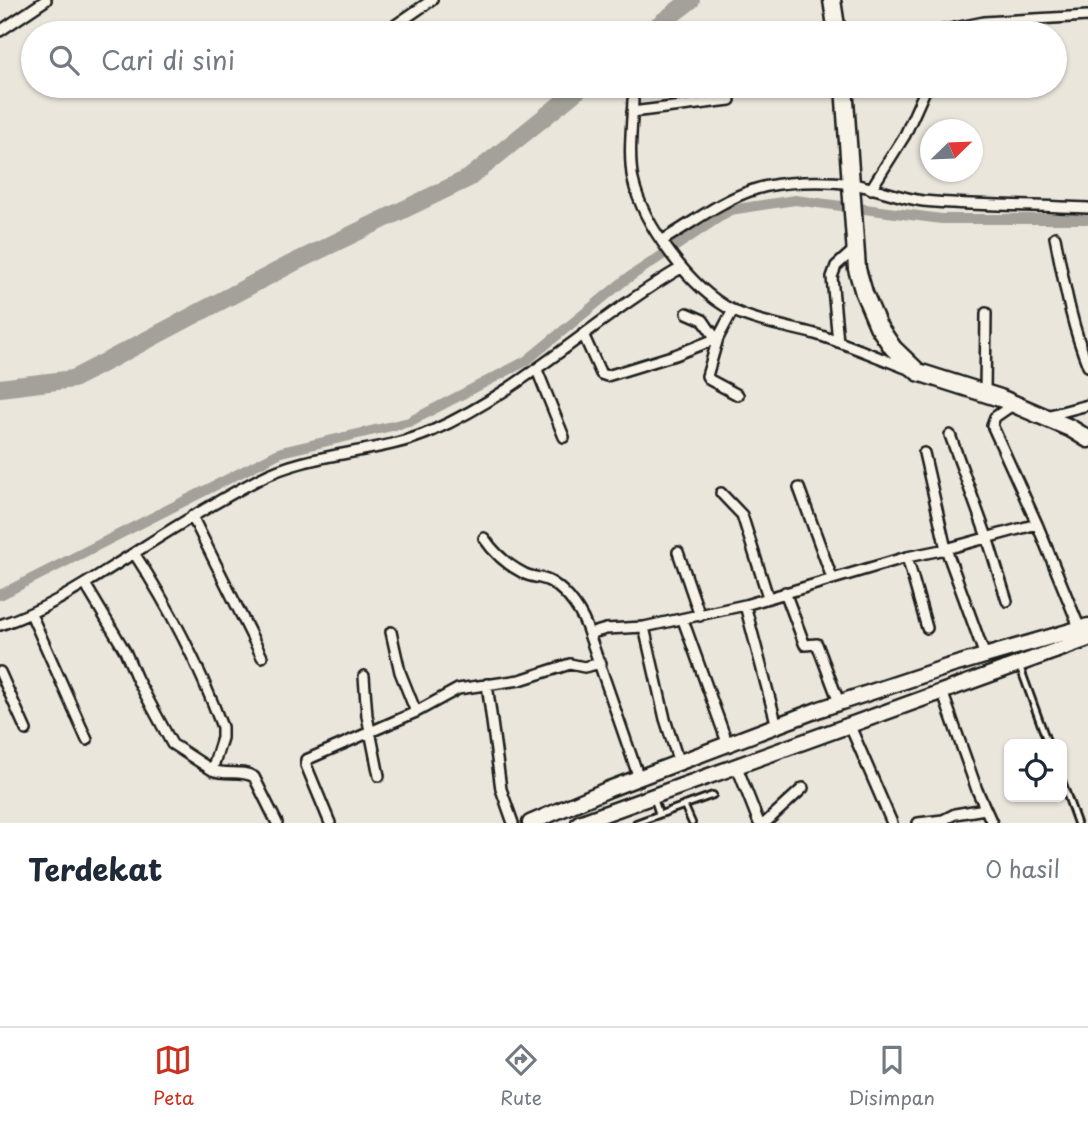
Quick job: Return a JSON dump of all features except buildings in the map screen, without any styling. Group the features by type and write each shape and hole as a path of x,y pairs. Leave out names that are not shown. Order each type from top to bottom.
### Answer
{"highway":[{"path":"832,0 835,21"},
{"path":"845,98 857,269 878,326 892,348 918,373 1014,404 1070,428 1088,439"}],"main road":[{"path":"530,823 609,789 839,702 985,656 1085,631"},
{"path":"586,822 1018,663 1085,631"},
{"path":"820,709 828,733"},
{"path":"743,738 751,761"},
{"path":"609,789 617,809"}],"street":[{"path":"0,31 46,0"},
{"path":"401,21 432,0"},
{"path":"1001,21 1088,16"},
{"path":"872,189 905,135 922,98"},
{"path":"633,100 631,138 634,183 642,204 664,242 693,281 733,310 838,342 918,373"},
{"path":"632,111 730,100"},
{"path":"664,242 724,201 758,188 800,184 872,189 920,201 1088,208"},
{"path":"1055,237 1071,317 1088,366"},
{"path":"838,342 832,277 836,266 855,249"},
{"path":"0,625 31,614 71,594 192,516 263,477 303,463 392,445 431,431 475,408 537,370 679,265"},
{"path":"733,310 717,338 707,376 738,395"},
{"path":"687,313 704,320 717,338"},
{"path":"985,393 986,313"},
{"path":"583,334 601,374 607,376 675,355 717,338"},
{"path":"537,370 564,437"},
{"path":"1014,404 995,418 992,425 1085,631"},
{"path":"1044,417 1088,405"},
{"path":"950,435 1007,601"},
{"path":"924,453 946,549 985,656"},
{"path":"799,488 832,578"},
{"path":"721,493 742,514 768,597"},
{"path":"192,516 262,657"},
{"path":"589,634 606,629 644,628 745,605 907,557 1037,524"},
{"path":"484,538 492,549 512,565 557,586 577,608 601,663 639,778"},
{"path":"678,552 700,616"},
{"path":"134,553 163,599 193,656 222,727 222,738 212,770"},
{"path":"907,557 927,628"},
{"path":"85,584 125,651 172,744 219,773 242,772 254,777 277,823"},
{"path":"785,592 805,645 817,644 839,702"},
{"path":"745,605 777,726"},
{"path":"31,614 87,740"},
{"path":"683,620 727,745"},
{"path":"644,628 665,719 679,763"},
{"path":"391,632 400,672 416,712"},
{"path":"330,823 305,762 416,712 458,689 527,679 570,664 584,667 601,663"},
{"path":"0,672 26,730"},
{"path":"364,676 370,731 379,776"},
{"path":"487,684 501,789 513,823"},
{"path":"942,691 992,823"},
{"path":"850,726 892,823"},
{"path":"737,767 759,823"},
{"path":"765,823 803,788"},
{"path":"918,823 944,821 955,814 985,809"}],"lane":[{"path":"1018,663 1046,739"},
{"path":"636,823 713,795"},
{"path":"1067,795 1077,823"},
{"path":"653,796 659,814"},
{"path":"684,805 692,823"}],"waterway":[{"path":"664,21 691,0"},
{"path":"0,388 73,379 293,263 469,178 568,98"},
{"path":"0,595 281,452 409,422 526,361 625,280 730,210 795,200 942,219 1088,219"}]}
